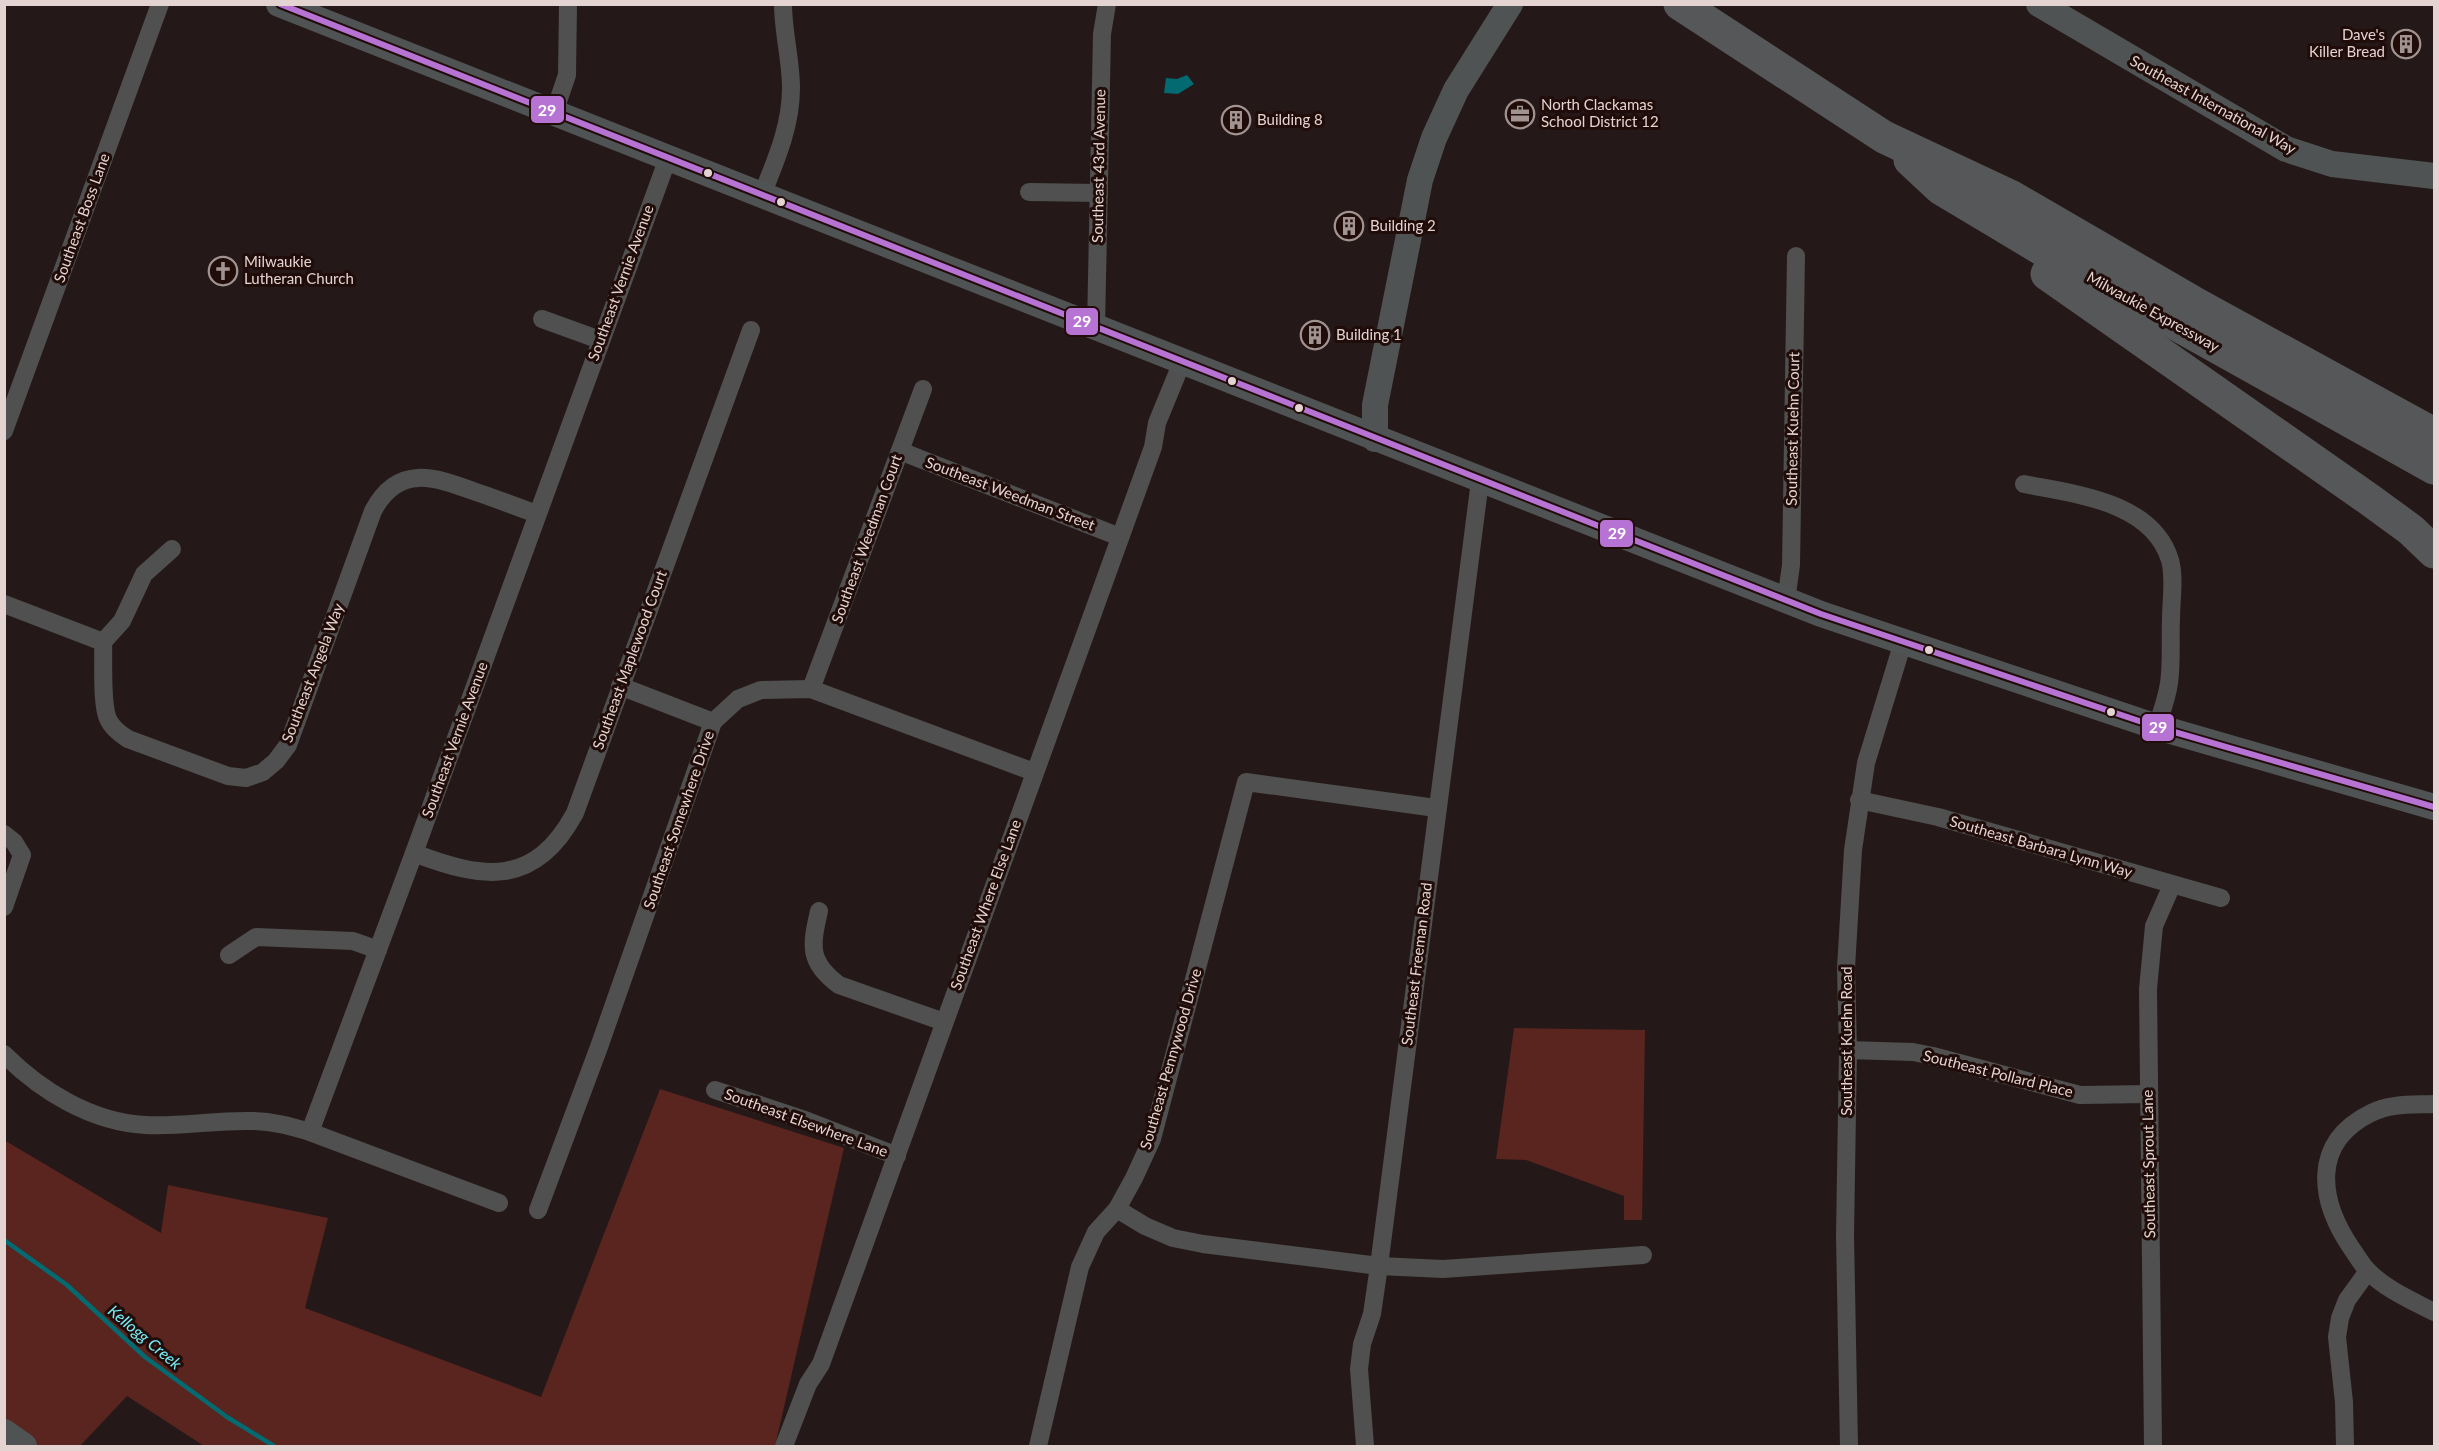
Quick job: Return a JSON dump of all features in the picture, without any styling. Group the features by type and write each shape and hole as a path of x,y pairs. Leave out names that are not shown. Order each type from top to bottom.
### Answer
{"highway":[{"name":"Milwaukie Expressway","path":"1680,4 1884,137 2012,197 2198,305 2434,434"},
{"name":"Milwaukie Expressway","path":"1884,137 1940,188 2162,318 2434,468"},
{"path":"1940,188 2015,252 2370,500 2411,530 2434,552"}],"main road":[{"path":"279,4 305,10 554,113 1786,601 2157,727 2434,807"},
{"path":"1375,439 1375,405 1420,180 1434,138 1456,90 1510,4"},
{"name":"Southeast International Way","path":"2039,4 2286,149 2332,164 2434,177"},
{"path":"4,1432 24,1446"}],"street":[{"name":"Southeast Boss Lane","path":"4,431 160,4"},
{"path":"554,113 567,75 568,4"},
{"path":"762,195 781,146 789,117 791,87 783,4"},
{"name":"Southeast 43rd Avenue","path":"1096,328 1102,34 1107,4"},
{"name":"Southeast Vernie Avenue","path":"310,1132 668,158"},
{"path":"1029,192 1099,193"},
{"name":"Southeast Kuehn Court","path":"1786,601 1791,565 1796,256"},
{"path":"542,319 600,340"},
{"name":"Southeast Maplewood Court","path":"414,853 463,870 485,873 508,871 531,863 565,833 575,813 751,330"},
{"name":"Southeast Where Else Lane","path":"784,1446 808,1384 821,1364 1153,447 1157,423 1182,362"},
{"name":"Southeast Weedman Court","path":"811,689 923,389"},
{"name":"Southeast Weedman Street","path":"900,451 1120,537"},
{"name":"Southeast Angela Way","path":"103,642 105,705 108,719 116,731 128,740 228,776 246,777 263,772 276,761 288,744 373,512 380,497 391,486 406,480 432,477 537,514"},
{"name":"Southeast Freeman Road","path":"1365,1446 1359,1369 1362,1344 1372,1314 1379,1266 1436,808 1480,481"},
{"path":"2024,484 2088,497 2132,515 2150,529 2166,551 2172,573 2169,682 2157,727"},
{"path":"4,604 103,642 122,621 144,574 172,549"},
{"name":"Southeast Kuehn Road","path":"1849,1446 1845,1235 1848,1050 1846,968 1853,850 1859,800 1880,714 1903,642"},
{"path":"620,686 713,722"},
{"name":"Southeast Somewhere Drive","path":"538,1210 599,1047 713,722 738,699 761,690 811,689 1034,772"},
{"name":"Southeast Pennywood Drive","path":"1117,1209 1152,1139 1246,782 1436,808"},
{"name":"Southeast Barbara Lynn Way","path":"1859,800 1938,817 2221,898"},
{"path":"4,834 14,842 22,855 4,907"},
{"name":"Southeast Sprout Lane","path":"2153,1446 2148,989 2154,926 2172,885"},
{"path":"819,911 813,948 816,963 826,975 839,985 944,1022"},
{"path":"229,955 256,937 353,941 378,950"},
{"name":"Southeast Pollard Place","path":"1848,1050 1913,1052 2080,1095 2148,1094"},
{"path":"4,1054 25,1075 58,1096 81,1109 112,1120 146,1125 251,1120 278,1123 310,1132 499,1203"},
{"name":"Southeast Elsewhere Lane","path":"714,1090 802,1119 897,1156"},
{"path":"2434,1104 2400,1106 2372,1113 2352,1125 2337,1142 2328,1161 2326,1186 2330,1209 2340,1230 2368,1271 2392,1289 2434,1312"},
{"path":"1038,1446 1080,1267 1096,1232 1117,1209 1144,1227 1173,1238 1203,1244 1379,1266 1443,1269 1643,1255"},
{"path":"2345,1446 2344,1402 2337,1337 2340,1318 2347,1300 2368,1271"}],"shaded area":[{"path":"1514,1028 1645,1030 1642,1220 1624,1220 1624,1196 1526,1160 1496,1159"},
{"path":"660,1089 844,1148 775,1446 204,1446 127,1396 80,1446 34,1446 5,1424 4,1140 161,1233 168,1185 328,1218 305,1308 541,1397"}],"water":[{"path":"1187,75 1194,84 1178,94 1164,93 1166,78 1177,79"}],"waterway":[{"name":"Kellogg Creek","path":"4,1240 67,1285 145,1357 227,1417 274,1446"}],"transit line":[{"name":"29","path":"280,4 1821,614 2157,727 2434,807"}],"place":[{"name":"Dave's Killer Bread","path":"2406,44"},
{"name":"North Clackamas School District 12","path":"1520,114"},
{"name":"Building 8","path":"1236,120"},
{"name":"Building 2","path":"1349,226"},
{"name":"Milwaukie Lutheran Church","path":"223,271"},
{"name":"Building 1","path":"1315,335"}]}
